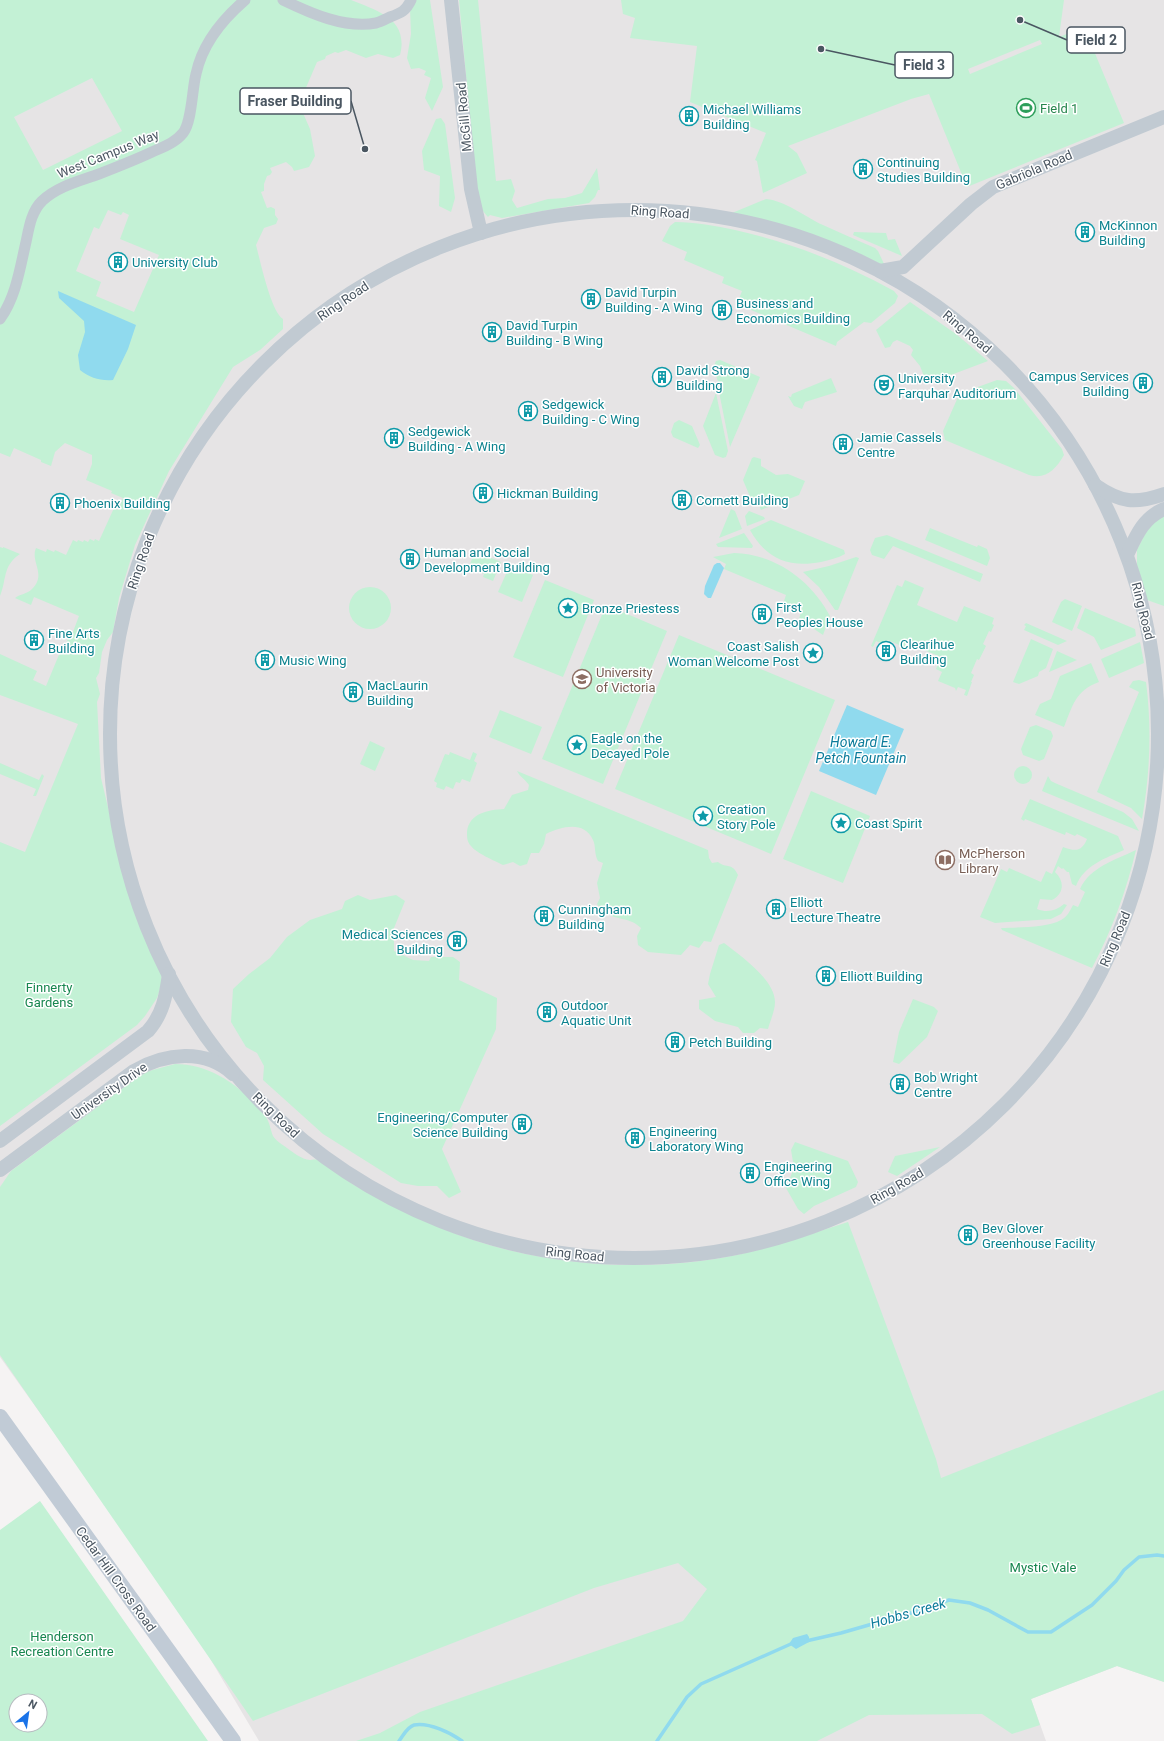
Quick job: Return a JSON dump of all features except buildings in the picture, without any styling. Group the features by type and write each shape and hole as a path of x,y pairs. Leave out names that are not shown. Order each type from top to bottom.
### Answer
{"main road":[{"name":"Cedar Hill Cross Road","path":"0,1417 233,1741"}],"street":[{"name":"West Campus Way","path":"0,319 13,296 30,225 36,208 56,191 161,149 173,142 184,132 189,115 196,75 205,47 224,22 245,0"},
{"path":"283,0 324,18 342,22 363,24 377,23 397,14 407,8 411,0"},
{"name":"McGill Road","path":"451,0 471,189 481,233"},
{"name":"Gabriola Road","path":"880,271 903,267 971,204 994,187 1164,117"},
{"name":"Ring Road","path":"607,209 669,210 733,220 802,238 846,255 880,271 944,312 981,341 1009,368 1044,408 1076,453 1095,485 1118,532 1127,555 1143,608 1152,648 1157,686 1159,743 1151,823 1145,852 1130,904 1100,976 1073,1020 1036,1070 1004,1106 969,1137 907,1182 853,1210 805,1230 779,1238 728,1250 684,1256 645,1259 598,1258 563,1254 507,1243 469,1232 430,1217 387,1196 356,1178 306,1144 275,1116 248,1088 210,1038 169,974 148,930 129,874 116,813 111,775 110,724 114,662 129,597 146,544 176,481 204,436 229,402 281,348 299,332 349,295 397,267 481,233 551,218 607,209"},
{"path":"1095,485 1114,497 1125,500 1144,500 1164,494"},
{"path":"1127,555 1142,525 1153,515 1164,509"},
{"name":"University Drive","path":"0,1141 148,1031 154,1024 163,1008 169,974"},
{"name":"University Drive","path":"0,1170 134,1071 154,1060 180,1056 205,1058 223,1066 248,1088"}],"shaded area":[{"name":"University of Victoria","path":"0,0 1164,0 1164,1682 1117,1666 1031,1699 1046,1741 259,1741 183,1613 0,1357"}],"green space":[{"name":"Finnerty Gardens","path":"0,0 351,0 371,8 389,18 396,25 400,33 402,43 400,55 393,58 378,54 366,58 346,50 338,53 335,52 326,56 325,59 317,62 299,104 310,129 315,156 309,167 294,171 286,162 270,168 272,172 267,176 264,184 264,191 261,192 267,208 271,207 275,209 275,215 278,219 276,224 264,228 256,245 274,307 283,319 283,329 260,350 233,367 169,471 135,545 119,598 113,632 107,640 102,652 99,673 96,678 100,694 97,702 101,778 116,841 129,884 141,922 161,971 162,983 157,998 137,1025 0,1126 0,842 25,852 78,724 0,695 0,654 37,671 33,680 46,686 63,645 65,646 69,636 71,637 79,616 34,597 31,605 15,598 30,591 36,584 38,573 35,558 36,548 46,552 47,549 54,552 55,550 66,555 73,540 83,542 84,540 88,542 90,539 94,541 95,539 99,541 114,508 118,510 123,498 111,493 112,491 86,480 92,464 92,455 65,443 55,452 51,466 14,448 10,457 0,453","holes":["92,78 122,131 43,170 14,117","108,210 121,215 123,212 129,215 120,239 159,255 134,312 96,296 101,282 76,271 94,227 99,229"]},
{"path":"413,0 430,0 443,87 432,111 425,98 431,78 424,75 426,71 419,68 411,69 407,58 411,34 410,9"},
{"path":"459,0 478,0 496,181 511,179 515,191 512,200 517,208 548,199 565,198 582,193 597,168 600,190 598,190 595,197 589,203 502,218 490,215 488,217 484,212 477,194"},
{"path":"621,0 1064,0 1059,37 1084,27 1124,123 967,187 929,94 911,99 788,146 797,153 807,173 763,193 757,161 755,160 766,133 690,102 697,46 630,38 635,18 623,14","holes":["1040,40 1042,44 970,74 968,69"]},
{"path":"441,118 445,124 455,198 451,212 439,206 440,176 424,170 422,151 436,119"},
{"path":"766,199 788,206 816,222 875,248 885,266 820,237 774,223 732,213"},
{"path":"675,222 698,223 735,230 777,241 856,271 894,291 898,296 895,303 871,323 864,322 837,342 836,346 737,304 742,291 722,283 724,277 684,260 687,252 662,241 670,226"},
{"path":"854,232 886,233 888,240 895,239 902,256 853,235"},
{"path":"910,302 956,334 988,361 927,384 920,366 911,355 913,350 910,346 897,340 893,342 890,347 885,348 876,330"},
{"path":"720,360 760,377 730,447 718,387 719,384 713,368 716,361"},
{"path":"831,378 837,392 805,402 802,409 794,406 788,396 791,397 792,394"},
{"path":"997,380 1006,381 1014,388 1062,449 1064,455 1058,465 1045,475 1029,475 945,440 943,431 958,397 964,392"},
{"path":"716,393 728,451 726,457 723,458 715,455 703,426"},
{"path":"679,420 692,426 700,445 698,448 673,437 671,432 674,423"},
{"path":"754,457 761,459 761,466 776,475 788,474 805,481 799,495 761,510 758,503 751,499 743,480 752,458"},
{"path":"731,509 735,511 742,529 719,538"},
{"path":"749,511 764,517 765,519 747,526 745,516"},
{"path":"1164,513 1164,606 1147,600 1137,565 1137,550 1151,522"},
{"path":"771,520 844,550 845,554 830,560 809,564 799,564 780,559 763,548 750,530"},
{"path":"930,528 977,547 978,545 987,549 990,558 987,566 925,540"},
{"path":"744,533 753,546 752,548 718,547 716,544"},
{"path":"887,535 983,574 980,582 893,546 884,559 872,555 870,550 875,538"},
{"path":"0,547 20,554 10,563 0,596"},
{"path":"734,553 764,558 777,564 790,571 813,591 830,616 823,635 799,619 801,612 783,604 786,595 724,569 726,564 713,557"},
{"path":"474,554 481,557 482,554 501,562 493,581 483,577 484,574 476,570 477,567 470,564"},
{"path":"856,557 859,558 838,610 835,610 819,587 803,572 829,566"},
{"path":"510,565 533,575 522,602 498,592"},
{"path":"545,580 594,600 563,677 513,657"},
{"path":"905,580 924,588 917,605 957,622 964,606 994,618 992,624 994,625 991,632 989,631 983,644 986,646 979,660 977,659 971,673 974,675 967,696 964,695 966,690 958,687 956,691 955,688 938,681 942,672 936,669 941,657 910,644 908,649 888,640 885,645 876,641 873,647 871,646 897,585 902,587"},
{"path":"370,587 385,593 391,608 385,623 370,629 355,623 349,608 355,593"},
{"path":"1065,599 1082,606 1072,631 1052,622 1061,602"},
{"path":"606,605 667,631 603,784 542,759"},
{"path":"1085,608 1135,629 1136,636 1101,650 1094,637 1077,628"},
{"path":"1026,623 1067,641 1058,645 1024,630 1026,626 1024,625"},
{"path":"679,635 835,700 771,854 615,789"},
{"path":"1031,639 1053,649 1046,668 1039,672 1038,676 1019,684 1013,682"},
{"path":"1140,642 1144,663 1109,678 1101,659"},
{"path":"1057,651 1077,660 1049,672"},
{"path":"1091,663 1099,682 1080,694 1073,705 1064,727 1035,715 1040,704 1051,699 1060,676"},
{"path":"1139,680 1146,682 1149,716 1147,785 1142,819 1131,808 1097,792 1139,692 1129,687 1133,681"},
{"path":"500,710 542,727 531,754 489,737"},
{"path":"1036,725 1051,731 1053,736 1044,759 1039,761 1023,755 1021,749 1030,727"},
{"path":"370,741 385,748 375,771 360,764"},
{"path":"450,752 470,760 473,752 477,754 474,761 477,763 470,782 462,779 460,783 456,782 453,789 446,786 444,790 436,787 437,783 434,781 445,754 449,755"},
{"path":"0,763 39,780 42,774 44,776 36,796 33,796 36,789 0,774"},
{"path":"1019,766 1027,766 1032,771 1030,782 1027,784 1019,784 1014,779 1014,771"},
{"path":"517,771 708,850 709,858 712,863 718,862 734,868 738,875 711,942 704,941 699,948 690,945 681,955 648,952 638,945 637,936 641,928 630,921 608,914 597,904 600,898 597,883 603,863 598,861 593,840 589,834 578,827 558,829 546,834 544,844 539,853 531,853 527,864 520,866 513,862 503,865 473,849 467,836 471,821 480,814 492,810 504,809 512,795 528,790 529,785"},
{"path":"1048,776 1051,781 1055,783 1123,812 1132,819 1139,831 1042,791"},
{"path":"811,791 870,816 843,883 783,859"},
{"path":"1030,799 1118,836 1124,850 1103,859 1090,867 1084,873 1076,886 1072,884 1069,872 1058,866 1055,872 1062,883 1061,891 1052,900 1040,899 1037,909 1051,911 1064,904 1067,905 1061,914 1051,919 995,923 980,917 1001,869 1007,872 1009,868 1041,882 1046,871 1052,874 1063,847 1072,850 1081,848 1087,839 1077,834 1075,836 1066,832 1065,835 1025,819 1024,821 1021,819"},
{"path":"1136,850 1128,881 1118,910 1092,968 1002,930 1001,928 1032,927 1055,923 1063,919 1073,905 1078,907 1085,892 1080,889 1084,881 1090,875 1104,865"},
{"path":"358,895 370,900 396,895 405,901 394,928 394,951 413,960 429,961 431,957 453,957 460,962 459,980 497,998 496,1029 442,1149 461,1192 449,1198 437,1186 418,1186 401,1183 323,1134 263,1080 264,1066 257,1053 246,1047 231,1022 233,989 249,974 270,958 287,937 310,920 342,909 345,901"},
{"path":"724,943 756,969 769,985 774,994 775,1005 768,1029 760,1028 754,1033 743,1033 738,1027 715,1021 699,1009 699,1000 716,997 708,984 719,945"},
{"path":"913,999 934,1007 938,1011 927,1037 899,1064 893,1062 899,1032"},
{"name":"Mystic Vale","path":"175,1064 201,1068 225,1079 236,1087 256,1105 265,1116 274,1138 298,1156 310,1160 321,1161 354,1185 441,1228 474,1240 509,1250 581,1262 618,1265 655,1265 726,1257 757,1250 848,1222 936,1459 941,1478 1164,1390 1164,1682 1117,1666 1031,1699 1040,1725 1012,1734 982,1714 869,1715 817,1741 356,1741 380,1733 420,1712 683,1621 707,1589 678,1563 594,1588 253,1721 0,1355 0,1187 11,1171 138,1077 149,1071"},
{"path":"795,1142 848,1161 858,1182 856,1187 814,1206 804,1214 798,1209 786,1188 794,1168 791,1150"},
{"path":"940,1147 897,1176 888,1172 895,1156"},
{"name":"Henderson Recreation Centre","path":"40,1501 208,1741 0,1741 0,1530"}],"water":[{"path":"58,291 136,325 128,349 113,380 95,378 80,370 78,355 85,332 84,321 59,298"},
{"path":"720,563 724,568 711,598 708,598 704,594 705,586 714,565"},
{"name":"Howard E. Petch Fountain","path":"847,705 904,729 876,795 819,771"},
{"path":"807,1634 809,1637 809,1642 796,1649 789,1644 793,1638"}],"waterway":[{"name":"Hobbs Creek","path":"806,1641 841,1633 921,1610 949,1600 970,1603 988,1610 1028,1632 1051,1632 1092,1605 1116,1581 1124,1570 1139,1557 1157,1555 1164,1556"},
{"name":"Hobbs Creek","path":"657,1741 687,1697 701,1684 793,1643"},
{"name":"Hobbs Creek","path":"399,1741 409,1728 420,1724 440,1729 462,1741"}],"place":[{"name":"Field 2","path":"1020,20"},
{"name":"Field 3","path":"821,49"},
{"name":"Field 1","path":"1026,108"},
{"name":"Michael Williams Building","path":"689,116"},
{"name":"Fraser Building","path":"365,149"},
{"name":"Continuing Studies Building","path":"863,169"},
{"name":"McKinnon Building","path":"1085,232"},
{"name":"University Club","path":"118,262"},
{"name":"David Turpin Building - A Wing","path":"591,299"},
{"name":"Business and Economics Building","path":"722,310"},
{"name":"David Turpin Building - B Wing","path":"492,332"},
{"name":"David Strong Building","path":"662,377"},
{"name":"Campus Services Building","path":"1143,383"},
{"name":"University Farquhar Auditorium","path":"884,385"},
{"name":"Sedgewick Building - C Wing","path":"528,411"},
{"name":"Sedgewick Building - A Wing","path":"394,438"},
{"name":"Jamie Cassels Centre","path":"843,444"},
{"name":"Hickman Building","path":"483,493"},
{"name":"Cornett Building","path":"682,500"},
{"name":"Phoenix Building","path":"60,503"},
{"name":"Human and Social Development Building","path":"410,559"},
{"name":"Bronze Priestess","path":"568,608"},
{"name":"First Peoples House","path":"762,614"},
{"name":"Fine Arts Building","path":"34,640"},
{"name":"Clearihue Building","path":"886,651"},
{"name":"Coast Salish Woman Welcome Post","path":"813,653"},
{"name":"Music Wing","path":"265,660"},
{"name":"University of Victoria","path":"582,679"},
{"name":"MacLaurin Building","path":"353,692"},
{"name":"Eagle on the Decayed Pole","path":"577,745"},
{"name":"Creation Story Pole","path":"703,816"},
{"name":"Coast Spirit","path":"841,823"},
{"name":"McPherson Library","path":"945,860"},
{"name":"Elliott Lecture Theatre","path":"776,909"},
{"name":"Cunningham Building","path":"544,916"},
{"name":"Medical Sciences Building","path":"457,941"},
{"name":"Elliott Building","path":"826,976"},
{"name":"Outdoor Aquatic Unit","path":"547,1012"},
{"name":"Petch Building","path":"675,1042"},
{"name":"Bob Wright Centre","path":"900,1084"},
{"name":"Engineering/Computer Science Building","path":"522,1124"},
{"name":"Engineering Laboratory Wing","path":"635,1138"},
{"name":"Engineering Office Wing","path":"750,1173"},
{"name":"Bev Glover Greenhouse Facility","path":"968,1235"}]}
